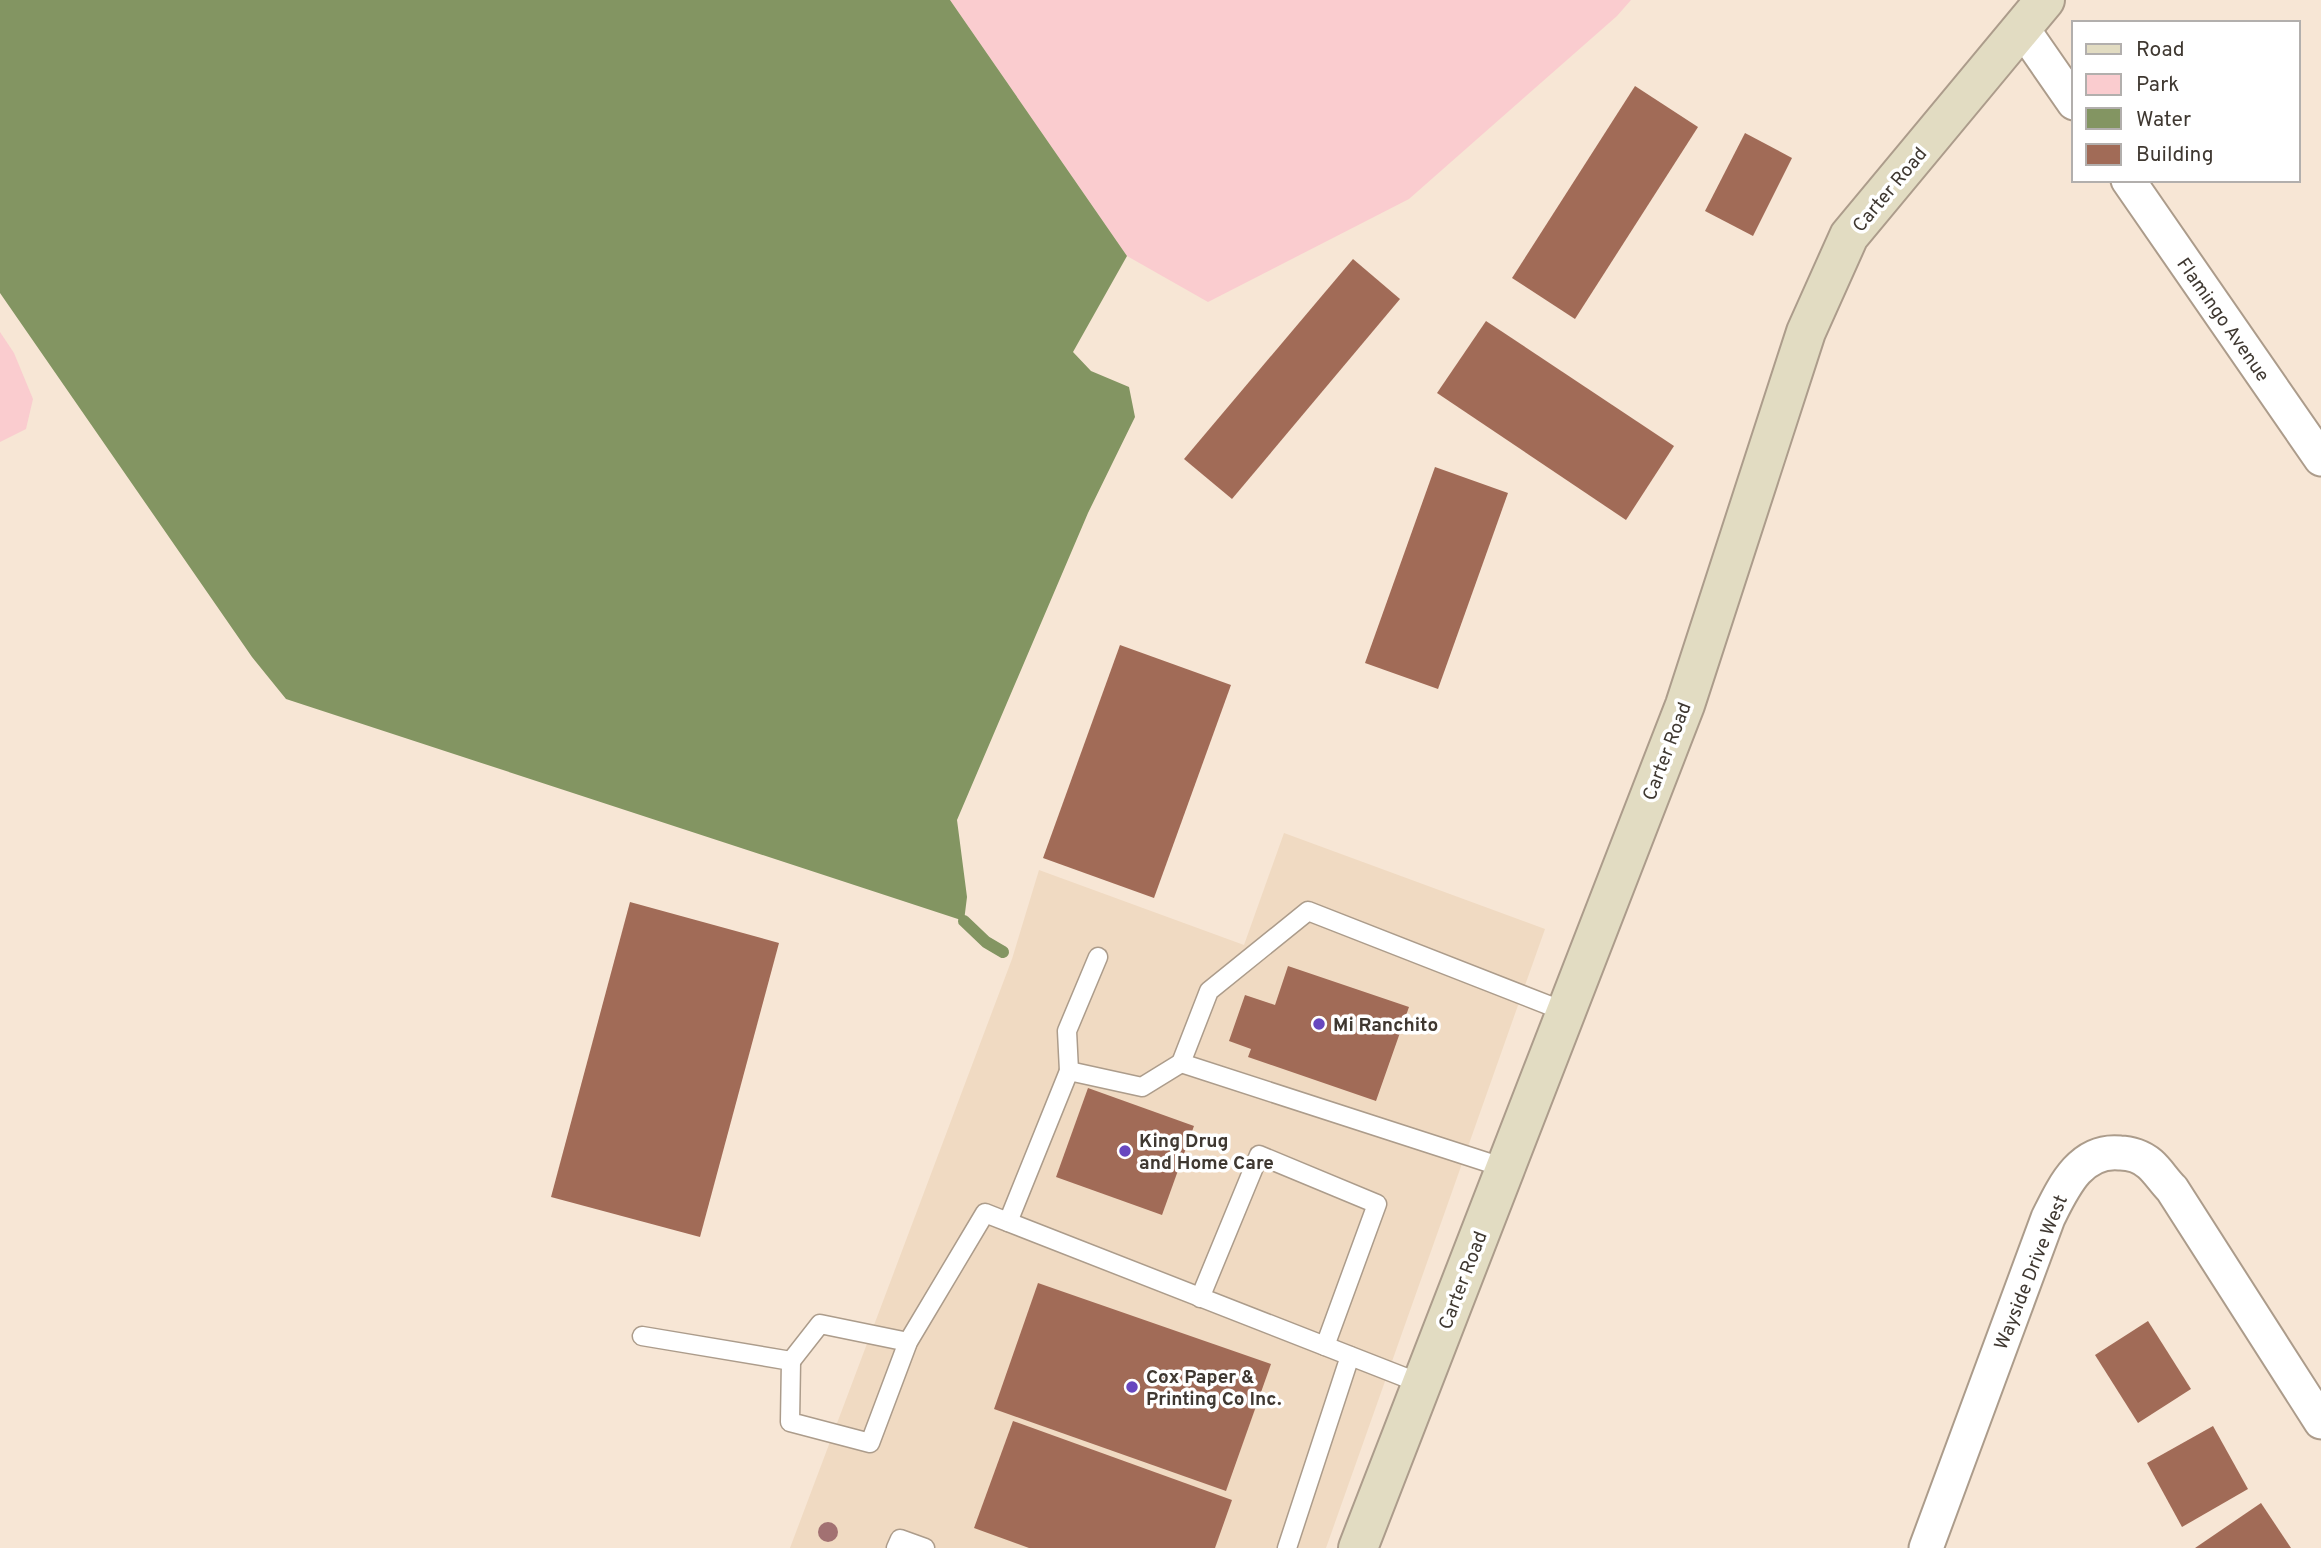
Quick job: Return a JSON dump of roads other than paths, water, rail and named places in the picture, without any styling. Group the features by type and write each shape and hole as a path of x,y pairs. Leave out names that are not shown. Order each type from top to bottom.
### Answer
{"main road":[{"name":"Carter Road","path":"1359,1548 1685,705 1806,332 1849,236 2033,14"}],"street":[{"path":"2033,14 2072,99"},
{"name":"Flamingo Avenue","path":"2129,182 2321,458"},
{"name":"Wayside Drive West","path":"1926,1548 2049,1218 2065,1185 2084,1162 2107,1152 2130,1153 2148,1162 2172,1189 2321,1422"}],"lane":[{"path":"1069,1071 1142,1087 1181,1063 1209,991 1308,911 1566,1012"},
{"path":"1008,1222 1069,1071 1067,1031 1098,957"},
{"path":"1181,1063 1505,1168"},
{"path":"1200,1297 1259,1155 1377,1203 1325,1346"},
{"path":"908,1342 820,1324 791,1361 790,1422 870,1443 908,1342 985,1213 1422,1384"},
{"path":"642,1336 791,1361"},
{"path":"1287,1548 1350,1356"},
{"path":"896,1548 900,1539 925,1548"}],"water":[{"path":"0,0 950,0 1127,256 1073,352 1091,371 1129,387 1135,417 1088,513 957,820 967,897 964,921 286,699 252,657 0,293"}],"waterway":[{"path":"964,921 986,942 1003,952"}],"place":[{"name":"Mi Ranchito","path":"1319,1024"},
{"name":"King Drug and Home Care","path":"1125,1151"},
{"name":"Cox Paper & Printing Co Inc.","path":"1132,1387"}]}
